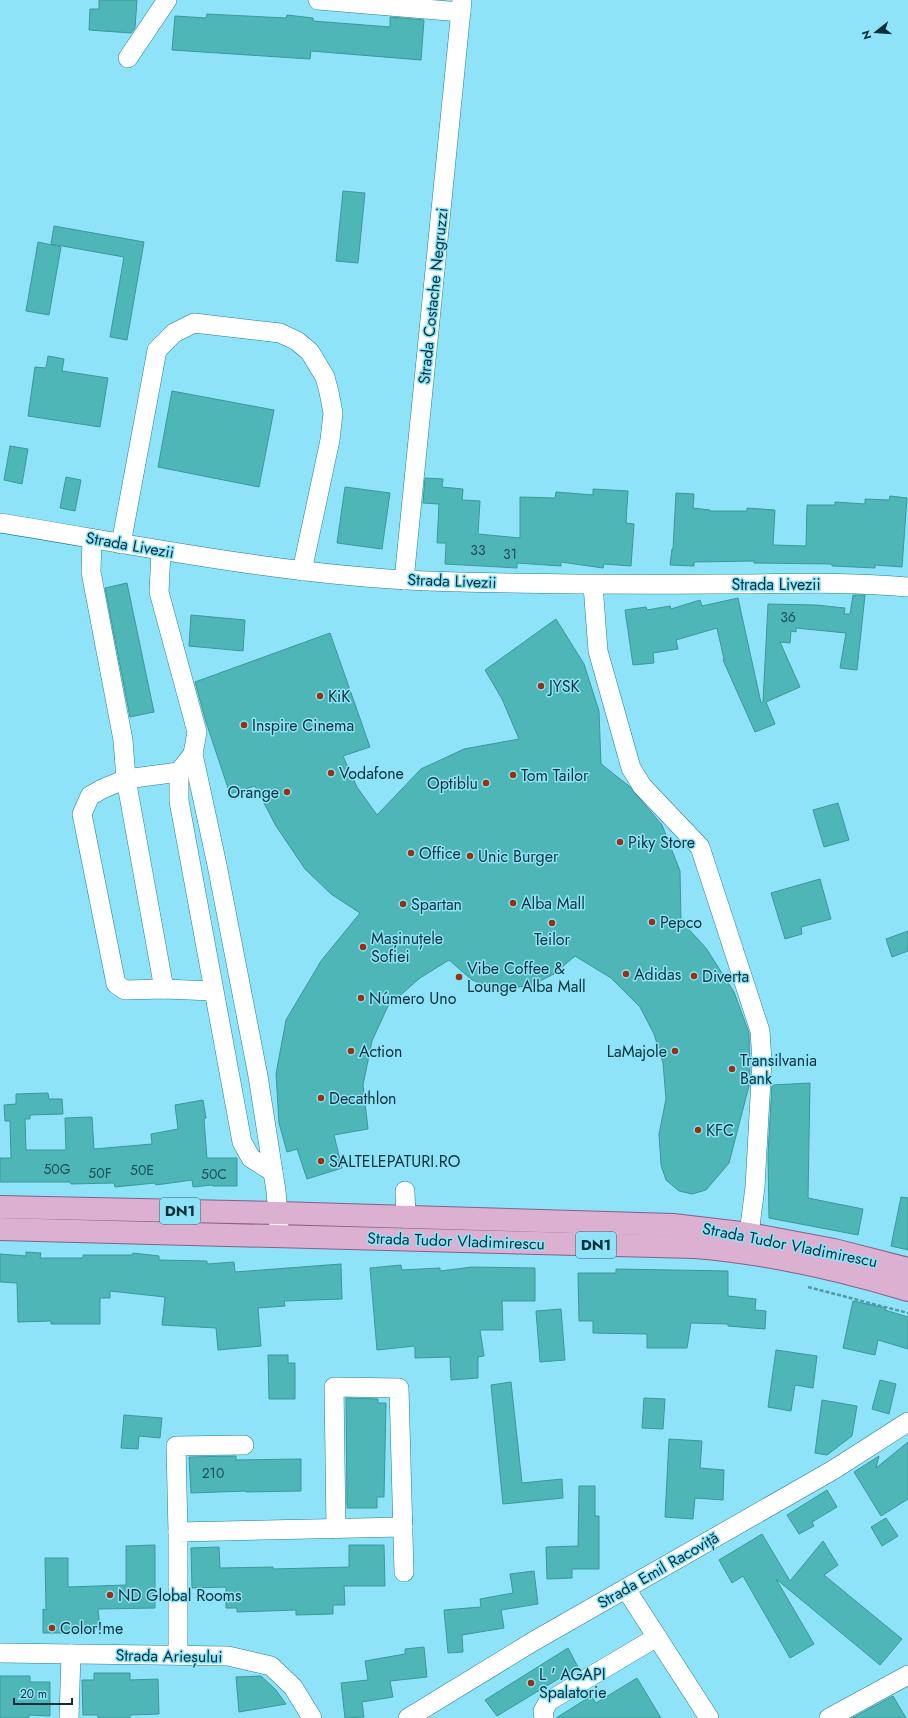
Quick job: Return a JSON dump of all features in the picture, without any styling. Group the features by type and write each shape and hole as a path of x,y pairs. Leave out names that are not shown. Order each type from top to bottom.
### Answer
{"main road":[{"name":"Strada Tudor Vladimirescu","path":"0,1207 278,1213 674,1225 749,1234 834,1250 908,1269"},
{"name":"Strada Tudor Vladimirescu","path":"0,1229 710,1249 748,1253 830,1268 908,1290"}],"street":[{"path":"128,58 167,0"},
{"name":"Strada Costache Negruzzi","path":"318,0 461,6 404,580"},
{"path":"121,544 157,350 174,333 194,323 280,333 297,341 310,352 325,377 333,413 330,440 302,571"},
{"name":"Strada Livezii","path":"0,524 161,551 302,571 404,580 593,585 850,584 908,587"},
{"path":"92,539 91,572 123,740 126,779 164,989"},
{"path":"161,551 159,592 197,732 193,754 213,845 258,1076 273,1172 279,1236"},
{"path":"593,585 598,651 631,768 642,786 700,847 760,1031 762,1061 756,1179 749,1234"},
{"path":"193,754 179,772 179,801 213,991 242,1142 251,1158 273,1172"},
{"path":"179,772 126,779 90,796 82,814 116,984 125,990 164,989 213,991"},
{"path":"405,1191 406,1218"},
{"path":"336,1529 334,1387 400,1388 404,1572"},
{"name":"Strada Emil Racoviță","path":"408,1718 534,1641 833,1470 908,1422"},
{"path":"178,1655 176,1446 244,1445"},
{"path":"178,1532 403,1527"},
{"path":"626,1589 709,1718"},
{"path":"544,1718 543,1711 549,1701 657,1637"},
{"name":"Strada Arieșului","path":"0,1653 228,1656 271,1666 293,1687 312,1718"},
{"path":"69,1718 71,1654"},
{"path":"829,1718 908,1675"}],"building":[{"path":"99,0 137,0 135,28 131,33 89,30 90,9 99,9"},
{"path":"207,14 286,18 287,15 313,18 313,21 390,27 390,17 424,20 421,60 311,51 310,59 172,50 175,16 206,18"},
{"path":"343,191 365,193 358,263 336,261"},
{"path":"54,226 144,242 127,340 110,337 124,257 51,244"},
{"path":"38,242 61,247 49,315 26,311"},
{"path":"48,356 64,359 62,371 108,378 100,427 28,416 35,367 46,368"},
{"path":"172,391 274,410 259,487 158,467"},
{"path":"10,446 28,449 22,484 4,480"},
{"path":"66,477 81,480 75,511 60,508"},
{"path":"425,478 443,479 442,487 463,489 462,500 480,501 478,534 520,538 520,497 555,498 556,492 593,495 593,489 628,491 626,523 634,524 631,566 604,564 603,568 561,562 561,566 517,563 517,568 445,564 446,543 437,543 439,504 423,503"},
{"path":"345,487 390,493 382,549 337,543"},
{"path":"676,493 694,494 693,508 710,511 747,511 747,508 775,510 773,545 806,546 807,505 835,505 835,502 865,504 865,499 889,500 890,496 907,498 902,567 875,565 875,568 832,566 832,564 754,563 754,561 694,562 694,566 670,565 673,549"},
{"path":"127,583 154,712 130,717 105,588"},
{"path":"853,595 865,595 857,670 840,668 846,633 796,628 796,632 791,631 790,643 780,642 800,687 766,702 775,724 755,732 723,660 717,628 676,640 678,649 653,653 654,663 633,665 625,610 646,607 647,610 670,606 671,609 700,600 702,606 738,598 761,703 763,702 768,604 816,605 845,608 844,614 850,614"},
{"path":"191,615 245,620 243,651 189,646"},
{"name":"Alba Mall","path":"556,619 584,664 599,711 601,764 629,786 662,825 680,871 681,921 706,948 734,992 749,1033 750,1082 729,1163 706,1190 692,1194 679,1191 666,1180 661,1165 659,1134 666,1099 663,1063 654,1034 640,1007 611,978 575,956 554,974 532,985 499,990 472,980 449,960 420,978 388,1006 372,1041 363,1085 368,1129 334,1135 342,1168 307,1179 297,1149 287,1152 279,1123 276,1074 286,1020 321,961 360,913 331,894 305,869 276,826 255,786 230,794 206,722 195,682 330,633 370,747 343,756 357,787 377,815 421,769 464,749 519,739 502,699 485,670"},
{"path":"838,803 849,840 824,847 813,810"},
{"path":"820,879 831,919 801,927 802,934 785,939 771,893"},
{"path":"908,931 908,951 892,957 886,939"},
{"path":"810,1083 808,1198 863,1209 858,1235 769,1218 768,1154 772,1085"},
{"path":"48,1093 49,1099 62,1099 63,1114 30,1115 30,1119 25,1119 26,1150 66,1150 65,1118 92,1117 94,1149 152,1144 151,1134 178,1129 175,1105 203,1100 206,1118 204,1119 207,1158 237,1158 237,1186 213,1185 193,1187 192,1180 156,1185 155,1183 115,1187 114,1183 71,1184 70,1182 0,1182 0,1158 11,1158 10,1121 5,1121 4,1105 16,1104 16,1094"},
{"path":"901,1197 908,1198 908,1250 891,1246"},
{"path":"26,1252 41,1253 40,1258 83,1258 83,1255 132,1255 133,1253 159,1256 159,1260 207,1261 207,1264 234,1262 235,1272 341,1264 342,1299 284,1301 285,1306 258,1308 261,1346 218,1350 216,1328 162,1325 165,1297 110,1291 110,1298 100,1298 100,1324 51,1324 51,1321 18,1322 17,1283 0,1282 0,1254 26,1256"},
{"path":"401,1265 402,1270 440,1268 440,1271 472,1267 535,1268 535,1301 502,1301 503,1330 480,1330 484,1356 478,1357 478,1378 451,1380 450,1357 415,1358 415,1346 377,1350 370,1268"},
{"path":"616,1269 728,1271 728,1296 756,1299 755,1310 766,1311 765,1329 728,1326 728,1324 691,1323 687,1348 647,1348 647,1334 593,1333 593,1321 579,1321 578,1273 616,1273"},
{"path":"853,1301 886,1308 885,1310 908,1317 908,1349 878,1340 875,1355 843,1348"},
{"path":"561,1309 565,1360 540,1362 536,1311"},
{"path":"776,1350 817,1356 813,1388 795,1385 791,1411 768,1407"},
{"path":"268,1355 288,1355 288,1363 295,1363 295,1399 269,1399"},
{"path":"880,1380 896,1384 889,1414 872,1409"},
{"path":"511,1382 522,1483 562,1479 563,1498 503,1504 491,1385"},
{"path":"346,1398 378,1399 378,1403 386,1403 384,1497 377,1497 377,1508 347,1508"},
{"path":"644,1398 665,1399 663,1429 642,1428"},
{"path":"822,1400 857,1406 852,1436 827,1455 815,1453"},
{"path":"124,1415 162,1418 160,1438 139,1436 138,1449 121,1448"},
{"path":"669,1439 702,1441 700,1468 724,1470 723,1500 695,1498 693,1519 665,1517"},
{"path":"908,1442 908,1499 881,1516 854,1472 879,1456 876,1468"},
{"path":"236,1456 236,1460 301,1459 301,1491 191,1493 189,1457"},
{"path":"579,1486 595,1486 595,1516 599,1516 599,1569 572,1569 572,1578 547,1579 546,1547 578,1546"},
{"path":"827,1490 837,1507 812,1522 814,1526 799,1534 787,1515"},
{"path":"886,1518 898,1536 882,1546 871,1527"},
{"path":"762,1534 790,1581 823,1541 838,1565 824,1575 902,1639 880,1665 776,1579 814,1644 790,1658 743,1576 732,1583 719,1560"},
{"path":"155,1545 155,1608 98,1609 100,1628 87,1629 87,1633 43,1633 43,1609 46,1610 45,1558 68,1558 68,1587 126,1585 126,1546"},
{"path":"349,1545 384,1545 385,1586 344,1586 345,1605 333,1605 333,1614 296,1615 296,1610 237,1612 237,1608 226,1608 226,1587 192,1588 191,1548 219,1547 220,1568 273,1567 273,1569 349,1567"},
{"path":"534,1571 538,1604 501,1610 504,1628 462,1635 463,1652 448,1653 444,1610 481,1607 480,1599 513,1593 510,1574"},
{"path":"424,1647 427,1677 390,1681 393,1697 362,1702 364,1717 345,1718 341,1683 368,1680 365,1661 405,1654 405,1649"},
{"name":"L ' AGAPI Spalatorie","path":"568,1648 578,1667 497,1716 485,1700"},
{"path":"94,1673 130,1673 130,1680 158,1679 159,1714 130,1715 130,1718 98,1718 98,1715 83,1715 82,1680 94,1680"},
{"path":"0,1676 30,1676 30,1682 50,1682 50,1716 29,1715 29,1718 0,1718"},
{"path":"261,1676 276,1690 286,1704 239,1712 236,1677"},
{"path":"637,1678 661,1718 556,1718 591,1696 596,1703"},
{"path":"893,1696 906,1718 852,1718"}],"place":[{"name":"JYSK","path":"541,686"},
{"name":"KiK","path":"320,696"},
{"name":"Inspire Cinema","path":"244,725"},
{"name":"Vodafone","path":"331,773"},
{"name":"Tom Tailor","path":"513,775"},
{"name":"Optiblu","path":"486,783"},
{"name":"Orange","path":"287,792"},
{"name":"Piky Store","path":"620,842"},
{"name":"Office","path":"411,853"},
{"name":"Unic Burger","path":"470,856"},
{"name":"Alba Mall","path":"513,903"},
{"name":"Spartan","path":"403,904"},
{"name":"Pepco","path":"652,922"},
{"name":"Teilor","path":"552,923"},
{"name":"Mașinuțele Sofiei","path":"363,947"},
{"name":"Adidas","path":"626,974"},
{"name":"Diverta","path":"694,976"},
{"name":"Vibe Coffee & Lounge Alba Mall","path":"459,977"},
{"name":"Número Uno","path":"361,998"},
{"name":"Action","path":"351,1051"},
{"name":"LaMajole","path":"675,1051"},
{"name":"Transilvania Bank","path":"732,1069"},
{"name":"Decathlon","path":"321,1098"},
{"name":"KFC","path":"698,1130"},
{"name":"SALTELEPATURI.RO","path":"321,1161"},
{"name":"ND Global Rooms","path":"110,1595"},
{"name":"Color!me","path":"52,1628"},
{"name":"L ' AGAPI Spalatorie","path":"531,1683"}]}
